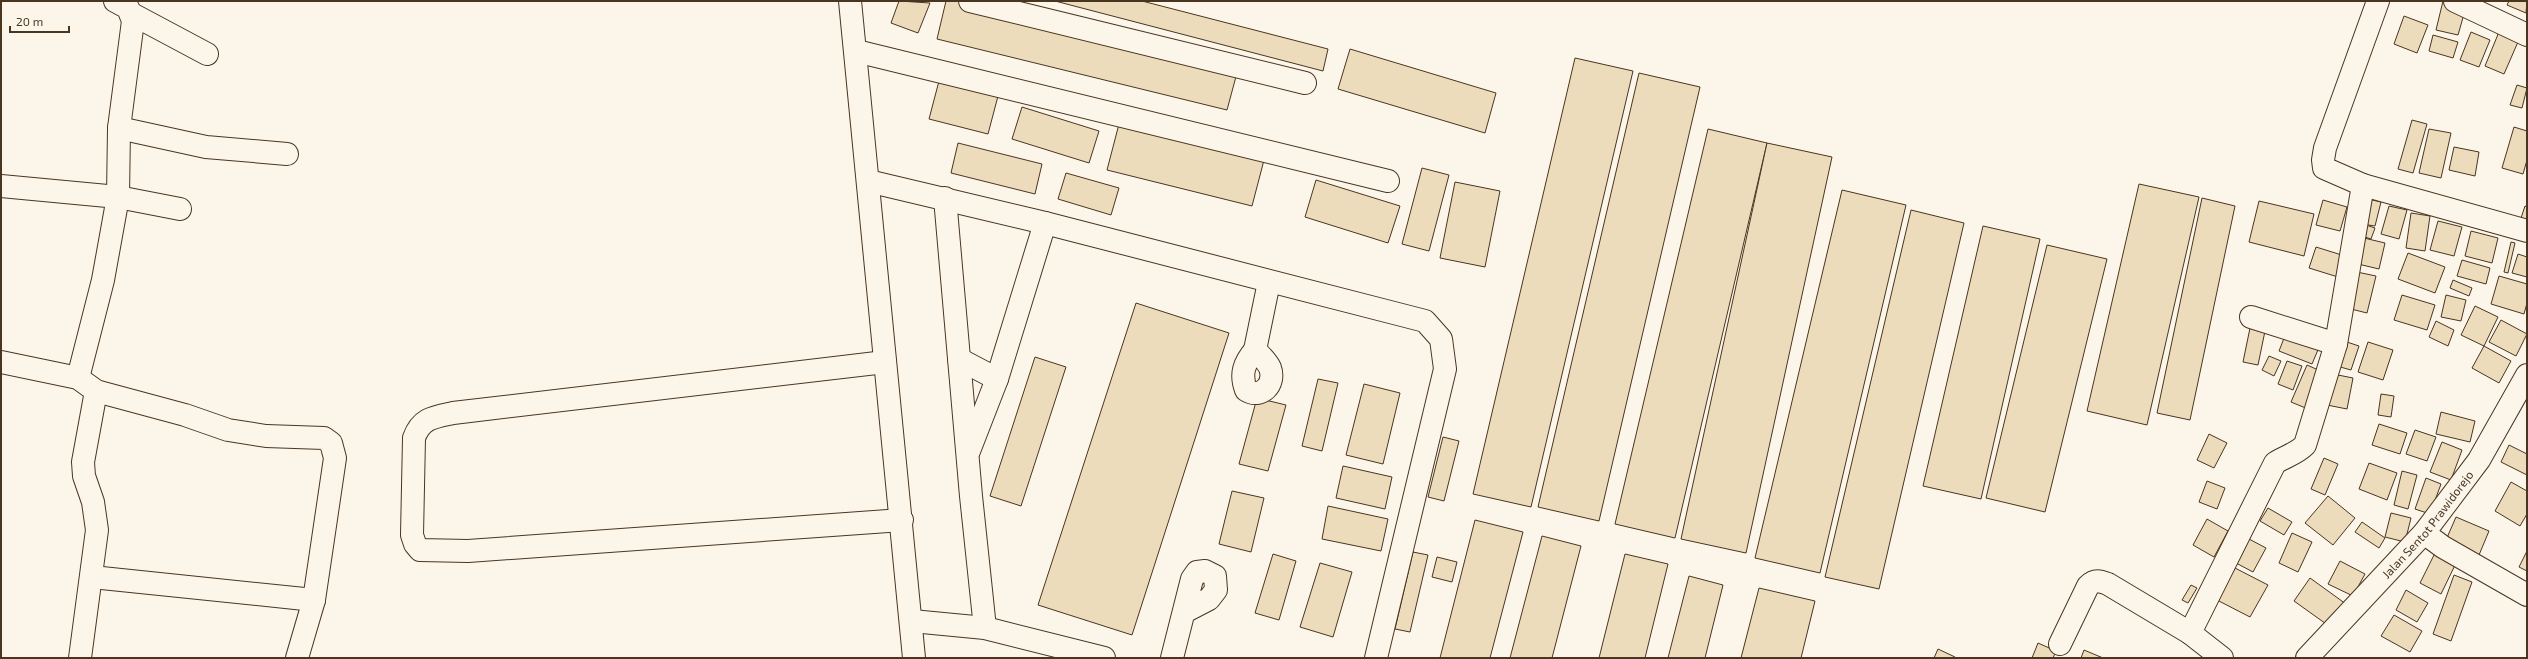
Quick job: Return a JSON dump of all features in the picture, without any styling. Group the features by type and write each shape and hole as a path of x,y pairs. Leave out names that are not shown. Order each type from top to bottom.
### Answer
{"street":[{"path":"850,1 912,621 914,658"},
{"path":"970,1 1305,83"},
{"path":"2378,1 2354,65 2322,160 2322,165 2326,170 2363,185 2527,232"},
{"path":"2455,1 2527,35"},
{"path":"126,6 207,54"},
{"path":"78,378 103,280 118,197 119,128 133,21 126,6"},
{"path":"856,51 1388,181"},
{"path":"119,128 206,147 288,154"},
{"path":"868,181 945,198 1045,223 1425,321 1441,339 1445,369 1376,658"},
{"path":"2190,633 2275,463 2284,457 2297,453 2305,445 2336,344 2363,185"},
{"path":"1,186 118,197 180,209"},
{"path":"945,198 967,454 985,628"},
{"path":"967,454 997,379 1045,223"},
{"path":"1255,350 1270,282"},
{"path":"2251,317 2336,344"},
{"path":"959,359 997,379"},
{"path":"1,362 78,378 96,391 186,415 228,430 266,436 315,436 324,438 331,443 335,458 314,600 298,658"},
{"path":"885,362 453,413 430,418 418,428 414,438 412,535 415,544 420,550 468,551 902,520"},
{"name":"Jalan Sentot Prawidorejo","path":"2307,658 2424,533 2479,460 2527,375"},
{"path":"80,658 92,577 97,530 96,516 84,476 83,462 96,391"},
{"path":"2424,533 2443,547 2527,595"},
{"path":"92,577 314,600"},
{"path":"2060,644 2088,586 2092,582 2099,581 2108,584 2190,633 2222,658"},
{"path":"1172,658 1184,612"},
{"path":"912,621 985,628 1104,658"}],"building":[{"path":"899,1 930,3 918,33 891,23"},
{"path":"946,1 960,1 1238,69 1227,110 937,39"},
{"path":"1055,1 1142,1 1328,49 1323,71"},
{"path":"2443,1 2466,7 2458,35 2436,30"},
{"path":"2509,1 2527,1 2526,13 2507,5"},
{"path":"2404,16 2428,25 2417,53 2394,44"},
{"path":"2501,27 2521,35 2504,74 2485,66"},
{"path":"2471,32 2490,40 2479,67 2460,60"},
{"path":"2433,35 2458,42 2453,58 2429,51"},
{"path":"1350,49 1496,93 1485,133 1338,89"},
{"path":"1575,58 1633,71 1531,507 1473,494"},
{"path":"1639,73 1700,87 1599,521 1538,507"},
{"path":"939,81 998,96 988,134 929,119"},
{"path":"2517,85 2527,88 2522,108 2510,105"},
{"path":"1022,107 1099,131 1089,163 1012,139"},
{"path":"2412,120 2427,124 2413,173 2398,169"},
{"path":"1119,124 1264,160 1252,206 1107,170"},
{"path":"2514,127 2527,131 2527,160 2523,174 2502,168"},
{"path":"1708,129 1767,143 1675,538 1615,524"},
{"path":"2429,129 2451,133 2441,178 2419,173"},
{"path":"958,143 1042,164 1035,194 951,173"},
{"path":"1767,143 1832,157 1746,553 1681,539"},
{"path":"2454,147 2479,152 2475,176 2449,170"},
{"path":"1422,168 1449,175 1429,251 1402,244"},
{"path":"1066,173 1119,188 1111,215 1058,199"},
{"path":"1316,180 1400,206 1388,243 1305,217"},
{"path":"1455,182 1500,191 1485,267 1440,258"},
{"path":"2139,184 2199,197 2147,425 2087,411"},
{"path":"1842,190 1906,205 1820,573 1755,558"},
{"path":"2202,198 2235,206 2190,420 2157,413"},
{"path":"2368,199 2381,202 2375,226 2362,224"},
{"path":"2323,200 2347,207 2340,231 2316,225"},
{"path":"2259,201 2314,214 2304,256 2249,242"},
{"path":"2389,206 2407,210 2399,239 2381,234"},
{"path":"2525,206 2527,207 2527,226 2519,224"},
{"path":"1911,210 1964,223 1879,589 1825,577"},
{"path":"2411,213 2430,216 2425,251 2406,248"},
{"path":"2438,221 2462,227 2454,256 2430,250"},
{"path":"2360,223 2375,228 2371,239 2356,234"},
{"path":"1983,226 2040,239 1981,499 1923,486"},
{"path":"2471,231 2498,238 2492,263 2465,256"},
{"path":"2364,238 2385,243 2379,269 2358,264"},
{"path":"2511,242 2515,243 2508,273 2504,272"},
{"path":"2047,245 2107,259 2045,512 1986,498"},
{"path":"2316,247 2345,256 2338,277 2309,268"},
{"path":"2408,253 2445,267 2435,293 2398,279"},
{"path":"2518,254 2527,257 2527,277 2512,273"},
{"path":"2462,260 2490,268 2486,284 2457,276"},
{"path":"2352,271 2376,276 2367,313 2343,307"},
{"path":"2499,276 2527,284 2527,303 2524,314 2491,304"},
{"path":"2453,280 2472,288 2469,296 2450,288"},
{"path":"2402,295 2435,305 2427,330 2394,320"},
{"path":"2446,295 2466,300 2461,321 2441,317"},
{"path":"1136,303 1229,333 1132,635 1038,605"},
{"path":"2475,306 2498,317 2484,346 2461,335"},
{"path":"2501,320 2527,334 2516,356 2489,342"},
{"path":"2436,321 2454,330 2448,346 2429,337"},
{"path":"2250,328 2265,331 2258,365 2243,362"},
{"path":"2286,333 2320,345 2312,364 2279,351"},
{"path":"2341,340 2359,346 2351,370 2333,365"},
{"path":"2368,342 2393,350 2383,380 2358,372"},
{"path":"2484,346 2511,361 2499,383 2472,368"},
{"path":"2269,356 2281,361 2274,376 2262,370"},
{"path":"1035,357 1066,367 1021,506 990,496"},
{"path":"2287,361 2302,366 2293,390 2278,384"},
{"path":"2307,365 2325,373 2308,409 2291,402"},
{"path":"2333,374 2353,378 2347,409 2327,405"},
{"path":"1318,379 1338,383 1322,451 1302,446"},
{"path":"1364,384 1400,393 1383,464 1346,455"},
{"path":"2381,394 2394,396 2391,417 2378,415"},
{"path":"1257,398 1286,405 1268,471 1239,464"},
{"path":"2441,412 2475,421 2470,442 2436,434"},
{"path":"2379,424 2407,433 2400,454 2372,445"},
{"path":"2415,430 2436,437 2427,461 2406,454"},
{"path":"2209,434 2227,443 2214,468 2197,460"},
{"path":"1443,437 1459,441 1444,501 1428,497"},
{"path":"2442,442 2462,450 2451,480 2430,472"},
{"path":"2509,445 2527,454 2527,475 2501,462"},
{"path":"2324,458 2338,464 2325,495 2311,489"},
{"path":"2369,463 2397,473 2387,500 2359,489"},
{"path":"1343,466 1392,477 1385,509 1336,498"},
{"path":"2402,471 2417,475 2408,509 2394,505"},
{"path":"2426,478 2441,484 2430,514 2415,509"},
{"path":"2207,481 2225,488 2217,509 2199,502"},
{"path":"2511,482 2527,491 2527,514 2520,526 2495,511"},
{"path":"1232,491 1264,498 1251,552 1219,544"},
{"path":"2328,496 2355,518 2333,545 2305,523"},
{"path":"1328,506 1388,519 1381,551 1322,539"},
{"path":"2268,508 2292,522 2284,535 2260,521"},
{"path":"2391,513 2411,518 2405,542 2385,537"},
{"path":"2456,517 2489,531 2479,555 2446,540"},
{"path":"2207,519 2228,531 2214,557 2193,545"},
{"path":"1475,520 1523,532 1490,658 1440,658"},
{"path":"2362,522 2385,538 2379,548 2355,532"},
{"path":"2292,533 2312,542 2298,572 2279,563"},
{"path":"1542,536 1581,546 1552,658 1510,658"},
{"path":"2249,539 2266,548 2253,572 2236,563"},
{"path":"2437,549 2458,559 2441,594 2420,583"},
{"path":"2527,551 2527,571 2519,567"},
{"path":"1413,552 1428,555 1410,632 1395,629"},
{"path":"1273,554 1296,561 1279,620 1255,613"},
{"path":"1625,554 1668,564 1645,658 1599,658"},
{"path":"1437,557 1457,562 1452,582 1432,577"},
{"path":"2340,561 2365,574 2353,596 2328,584"},
{"path":"1320,563 1352,572 1333,637 1300,627"},
{"path":"2235,568 2268,585 2250,617 2217,600"},
{"path":"2454,575 2472,582 2451,641 2433,634"},
{"path":"1689,576 1723,585 1705,658 1668,658"},
{"path":"2310,578 2346,604 2329,626 2294,601"},
{"path":"2191,585 2197,588 2188,603 2182,600"},
{"path":"1759,588 1815,601 1801,658 1741,658"},
{"path":"2406,590 2428,603 2417,622 2396,610"},
{"path":"2394,615 2422,631 2410,652 2381,636"},
{"path":"2038,643 2056,651 2053,658 2032,658"},
{"path":"1938,649 1955,657 1955,658 1934,658"},
{"path":"2084,650 2103,658 2081,658"}]}
